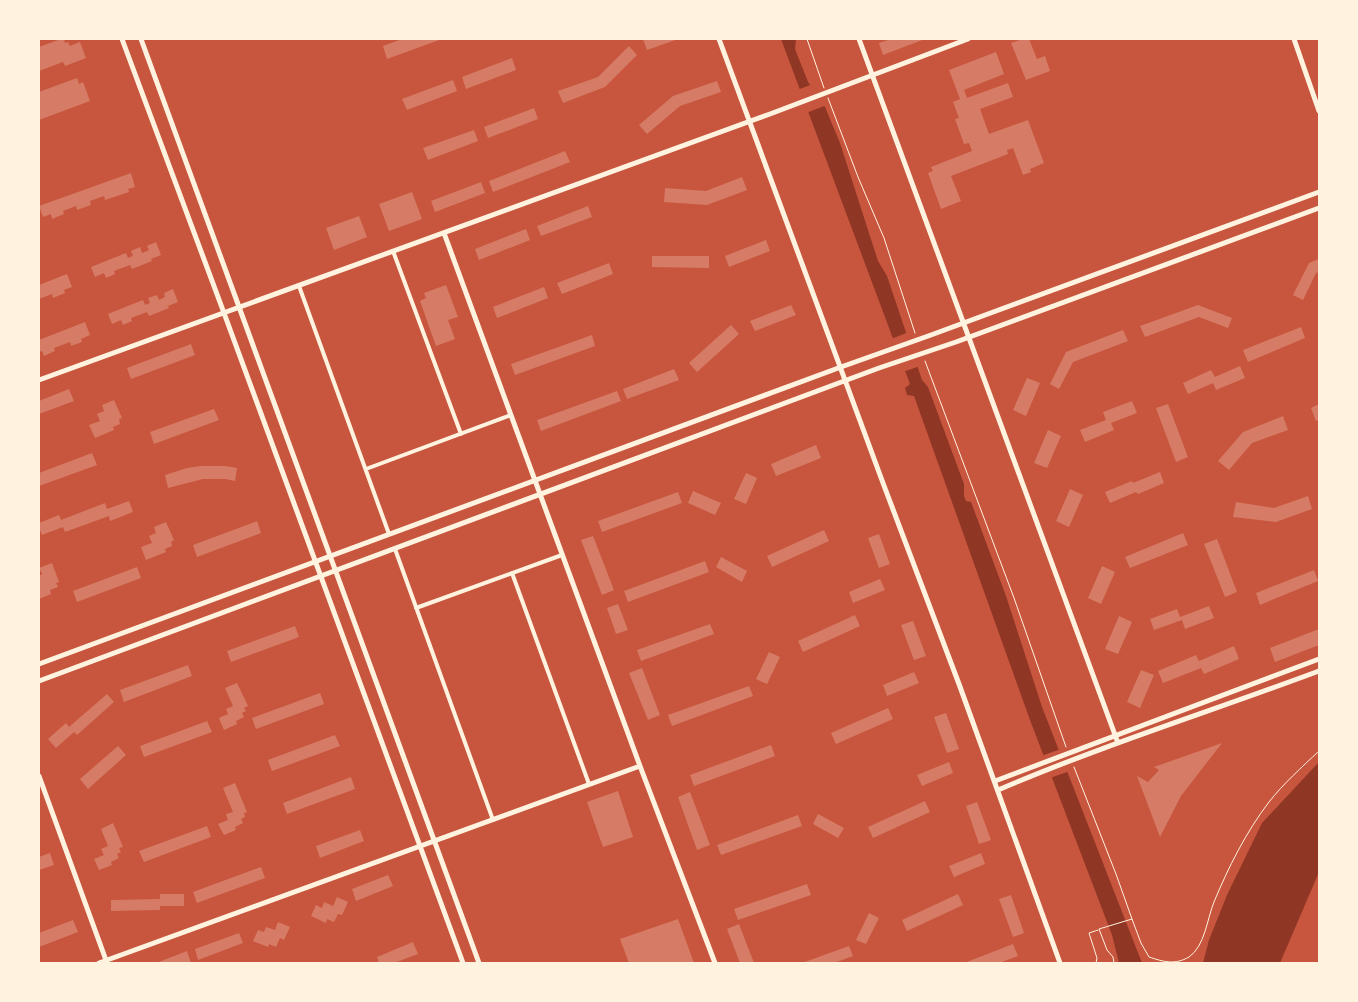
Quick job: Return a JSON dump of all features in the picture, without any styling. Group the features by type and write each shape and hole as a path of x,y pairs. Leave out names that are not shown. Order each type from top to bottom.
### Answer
{"street":[{"path":"122,39 463,963"},
{"path":"141,39 480,963"},
{"path":"719,39 998,790 1060,963"},
{"path":"859,39 1118,743"},
{"path":"39,380 750,121 968,39"},
{"path":"1294,39 1319,111"},
{"path":"39,664 1319,192"},
{"path":"39,681 846,382 879,368 969,337 1319,208"},
{"path":"444,233 640,766 715,963"},
{"path":"393,251 461,434"},
{"path":"298,286 389,534"},
{"path":"366,469 512,415"},
{"path":"395,549 493,820"},
{"path":"416,608 562,555"},
{"path":"512,573 590,784"},
{"path":"994,781 1319,659"},
{"path":"998,790 1118,743 1237,702 1319,671"},
{"path":"99,963 107,962 640,766"},
{"path":"39,776 107,962"}],"path":[{"path":"807,39 858,177 884,238 918,339"},
{"path":"924,357 1014,598 1066,746"},
{"path":"1073,764 1141,943 1149,957 1175,963 1190,956 1200,945 1217,894 1246,838 1269,802 1319,750"},
{"path":"1096,963 1097,958 1089,933 1132,919"},
{"path":"1099,929 1107,950 1113,957 1114,963"}],"shaded area":[{"path":"781,39 796,39 795,49 808,82 825,107 840,143 878,261 887,276 922,380 928,387 964,484 964,496 966,501 971,502 1006,596 1042,707 1142,963 1119,963 1112,935 1030,720 914,396 907,395 905,388 910,384"},
{"path":"1319,762 1319,872 1280,963 1203,963 1209,940 1227,895 1262,823"}],"pier":[{"path":"813,84 827,105 806,113 797,90"},
{"path":"909,332 920,366 903,372 891,339"},
{"path":"1061,749 1070,771 1050,778 1041,756"}],"building":[{"path":"64,39 65,43 68,42 70,46 80,42 86,58 65,66 63,62 39,71 39,47"},
{"path":"402,39 442,39 387,59 383,46"},
{"path":"643,39 678,39 647,50"},
{"path":"891,39 925,39 883,55 879,43"},
{"path":"1029,39 1037,59 1045,56 1050,71 1026,80 1011,43"},
{"path":"629,46 637,55 605,87 563,103 558,91 598,77"},
{"path":"996,52 1004,74 964,90 967,98 1008,83 1013,97 980,109 989,134 1028,120 1044,163 1030,169 1031,172 1023,175 1013,148 1007,150 1008,154 951,176 961,201 941,209 928,173 933,171 931,167 972,151 969,143 964,144 955,119 959,118 953,102 960,99 949,70"},
{"path":"512,58 516,70 466,89 462,77"},
{"path":"77,78 79,84 83,82 90,101 39,120 39,92"},
{"path":"453,80 457,91 407,110 402,99"},
{"path":"717,81 721,92 680,106 647,134 639,125 673,96"},
{"path":"534,108 538,119 488,138 484,127"},
{"path":"474,130 478,141 428,160 423,148"},
{"path":"565,151 570,162 493,192 489,181"},
{"path":"131,173 135,187 128,189 129,192 105,200 104,196 90,201 91,205 77,210 76,206 63,211 64,214 52,219 51,214 43,217 39,206"},
{"path":"742,177 747,190 707,205 664,202 665,188 706,191"},
{"path":"481,182 485,193 435,212 431,201"},
{"path":"412,192 422,219 389,231 379,204"},
{"path":"588,206 592,217 541,236 537,226"},
{"path":"359,216 367,237 334,250 326,228"},
{"path":"526,229 530,240 479,260 475,249"},
{"path":"766,240 770,251 729,267 725,256"},
{"path":"156,242 161,255 151,259 152,261 132,269 130,265 114,271 115,274 106,278 104,273 95,277 91,267 126,253 128,258 133,256 131,251 140,247 142,253 149,250 147,246"},
{"path":"652,256 709,256 709,268 652,267"},
{"path":"1319,259 1319,272 1316,273 1303,300 1293,295 1309,263"},
{"path":"609,263 613,274 562,294 557,283"},
{"path":"67,274 72,287 64,290 65,293 53,298 52,294 39,299 39,285"},
{"path":"446,285 458,317 448,320 455,339 436,346 420,301 426,298 424,293"},
{"path":"544,287 548,298 497,318 493,307"},
{"path":"173,289 178,302 168,306 169,308 149,316 147,312 131,318 132,321 123,325 121,320 112,324 108,314 143,300 145,305 150,303 148,298 157,295 159,300 165,297 164,293"},
{"path":"791,305 796,315 755,331 750,321"},
{"path":"1198,305 1232,318 1228,328 1199,317 1145,337 1140,326"},
{"path":"85,322 90,335 81,339 82,342 71,346 70,342 54,348 55,351 44,356 42,351 39,352 39,340"},
{"path":"731,325 739,334 697,372 689,363"},
{"path":"1301,327 1305,338 1248,362 1243,350"},
{"path":"1123,330 1128,341 1073,362 1059,389 1050,384 1066,352"},
{"path":"592,335 595,346 515,375 511,364"},
{"path":"191,344 195,355 131,379 127,368"},
{"path":"1240,366 1245,378 1216,390 1213,383 1188,394 1183,383 1211,370 1215,377"},
{"path":"674,369 679,380 627,399 623,389"},
{"path":"1027,378 1040,383 1026,416 1013,410"},
{"path":"69,389 74,401 39,414 39,401"},
{"path":"617,391 621,401 541,431 537,420"},
{"path":"114,400 122,418 119,419 120,424 113,427 114,430 95,438 89,425 100,421 97,414 104,411 102,405"},
{"path":"1132,401 1137,413 1111,423 1114,430 1085,442 1080,430 1106,420 1103,412"},
{"path":"1168,404 1188,457 1176,462 1156,408"},
{"path":"1319,404 1319,420 1316,421 1311,408"},
{"path":"214,409 219,420 154,444 150,432"},
{"path":"1283,416 1288,430 1252,443 1229,470 1218,461 1243,432"},
{"path":"1048,430 1061,436 1047,468 1034,463"},
{"path":"816,445 821,458 776,476 771,464"},
{"path":"92,453 97,465 39,486 39,473"},
{"path":"201,466 237,468 235,481 203,479 168,488 165,475"},
{"path":"1160,472 1164,483 1110,503 1105,492"},
{"path":"746,473 757,478 746,504 734,499"},
{"path":"1070,489 1083,495 1069,527 1056,521"},
{"path":"693,491 721,503 715,515 688,503"},
{"path":"678,492 682,503 602,532 598,521"},
{"path":"1308,496 1312,509 1276,522 1233,517 1236,502 1274,508"},
{"path":"129,501 133,512 110,521 109,516 65,532 63,527 42,535 39,528 39,523 59,515 61,520 105,503 107,509"},
{"path":"257,521 261,533 197,557 193,545"},
{"path":"166,522 174,540 171,542 172,546 165,549 166,552 146,560 141,547 152,543 149,536 156,533 154,527"},
{"path":"824,530 829,541 772,567 767,556"},
{"path":"1183,533 1188,545 1130,568 1125,557"},
{"path":"879,534 890,564 879,568 868,538"},
{"path":"593,536 614,590 602,595 581,540"},
{"path":"1217,539 1237,592 1225,597 1204,544"},
{"path":"721,557 747,571 742,582 716,567"},
{"path":"705,561 709,572 628,602 624,591"},
{"path":"52,563 59,582 56,583 58,587 50,590 51,594 39,599 39,576 42,574 39,568"},
{"path":"1102,566 1115,572 1101,604 1088,598"},
{"path":"137,567 141,578 77,602 73,591"},
{"path":"1314,570 1318,581 1260,605 1256,593"},
{"path":"880,579 885,590 853,603 849,592"},
{"path":"618,604 628,630 616,634 607,608"},
{"path":"1209,606 1214,618 1185,629 1182,620 1154,630 1150,619 1177,609 1180,617"},
{"path":"855,615 860,626 803,652 798,641"},
{"path":"1119,616 1132,622 1118,654 1105,649"},
{"path":"913,621 926,656 914,660 901,625"},
{"path":"710,624 714,634 641,661 637,650"},
{"path":"295,626 299,637 231,662 227,651"},
{"path":"1319,629 1319,645 1275,662 1270,648"},
{"path":"1234,646 1239,659 1204,674 1201,668 1163,683 1158,671 1196,655 1199,661"},
{"path":"769,652 780,657 767,684 756,679"},
{"path":"188,665 192,676 124,702 120,690"},
{"path":"642,668 660,715 648,720 629,673"},
{"path":"1141,670 1154,675 1140,708 1127,702"},
{"path":"914,672 919,683 887,696 883,685"},
{"path":"237,683 248,706 244,708 246,711 242,713 244,717 236,721 237,724 224,730 219,718 228,714 226,709 233,706 225,688"},
{"path":"749,686 753,696 672,726 668,715"},
{"path":"320,693 324,704 256,729 252,718"},
{"path":"107,694 114,702 77,735 74,732 56,748 48,739 66,723 69,727"},
{"path":"888,708 893,719 836,744 831,733"},
{"path":"946,713 959,749 947,753 934,717"},
{"path":"207,721 212,732 144,757 140,746"},
{"path":"335,735 340,746 272,771 268,760"},
{"path":"1222,743 1181,796 1160,837 1137,776 1148,782 1159,770 1154,767"},
{"path":"771,745 775,756 694,786 690,775"},
{"path":"118,746 126,755 88,789 80,779"},
{"path":"949,762 953,773 922,786 917,775"},
{"path":"351,777 355,789 287,814 283,803"},
{"path":"235,783 247,812 244,813 245,817 241,819 243,823 235,827 236,830 224,835 218,824 228,820 226,814 233,812 223,788"},
{"path":"618,791 633,837 603,847 587,802"},
{"path":"690,792 710,845 697,850 678,797"},
{"path":"925,801 930,812 873,838 868,827"},
{"path":"977,802 991,840 979,844 966,806"},
{"path":"818,814 844,828 838,838 813,824"},
{"path":"798,815 802,826 721,855 717,845"},
{"path":"113,823 123,847 119,848 121,852 117,854 119,858 111,862 112,865 99,870 94,859 104,855 101,849 108,846 101,829"},
{"path":"207,826 211,837 144,862 139,851"},
{"path":"360,830 364,841 320,858 316,846"},
{"path":"50,853 54,865 39,870 39,857"},
{"path":"981,853 985,864 954,877 949,866"},
{"path":"261,867 265,878 197,903 193,892"},
{"path":"388,875 393,886 356,901 352,889"},
{"path":"807,884 811,895 738,920 734,909"},
{"path":"160,894 184,894 184,906 160,906 160,910 111,911 111,900 160,899"},
{"path":"958,894 963,905 907,931 902,920"},
{"path":"1011,895 1024,933 1013,937 999,899"},
{"path":"337,897 348,902 342,915 338,914 334,922 327,919 326,923 311,916 316,905 322,908 324,902 333,906"},
{"path":"869,913 879,918 866,944 856,940"},
{"path":"678,919 694,963 629,963 620,939"},
{"path":"73,920 78,932 39,947 39,933"},
{"path":"278,922 290,927 284,940 280,938 276,947 269,944 268,947 253,941 258,930 264,932 266,927 275,930"},
{"path":"739,924 754,963 740,963 727,929"},
{"path":"239,933 243,943 198,960 195,949"},
{"path":"413,942 418,954 394,963 379,963 377,957"},
{"path":"1013,944 1018,956 999,963 964,963"},
{"path":"849,946 853,956 834,963 802,963"},
{"path":"187,951 191,963 156,963"}]}
